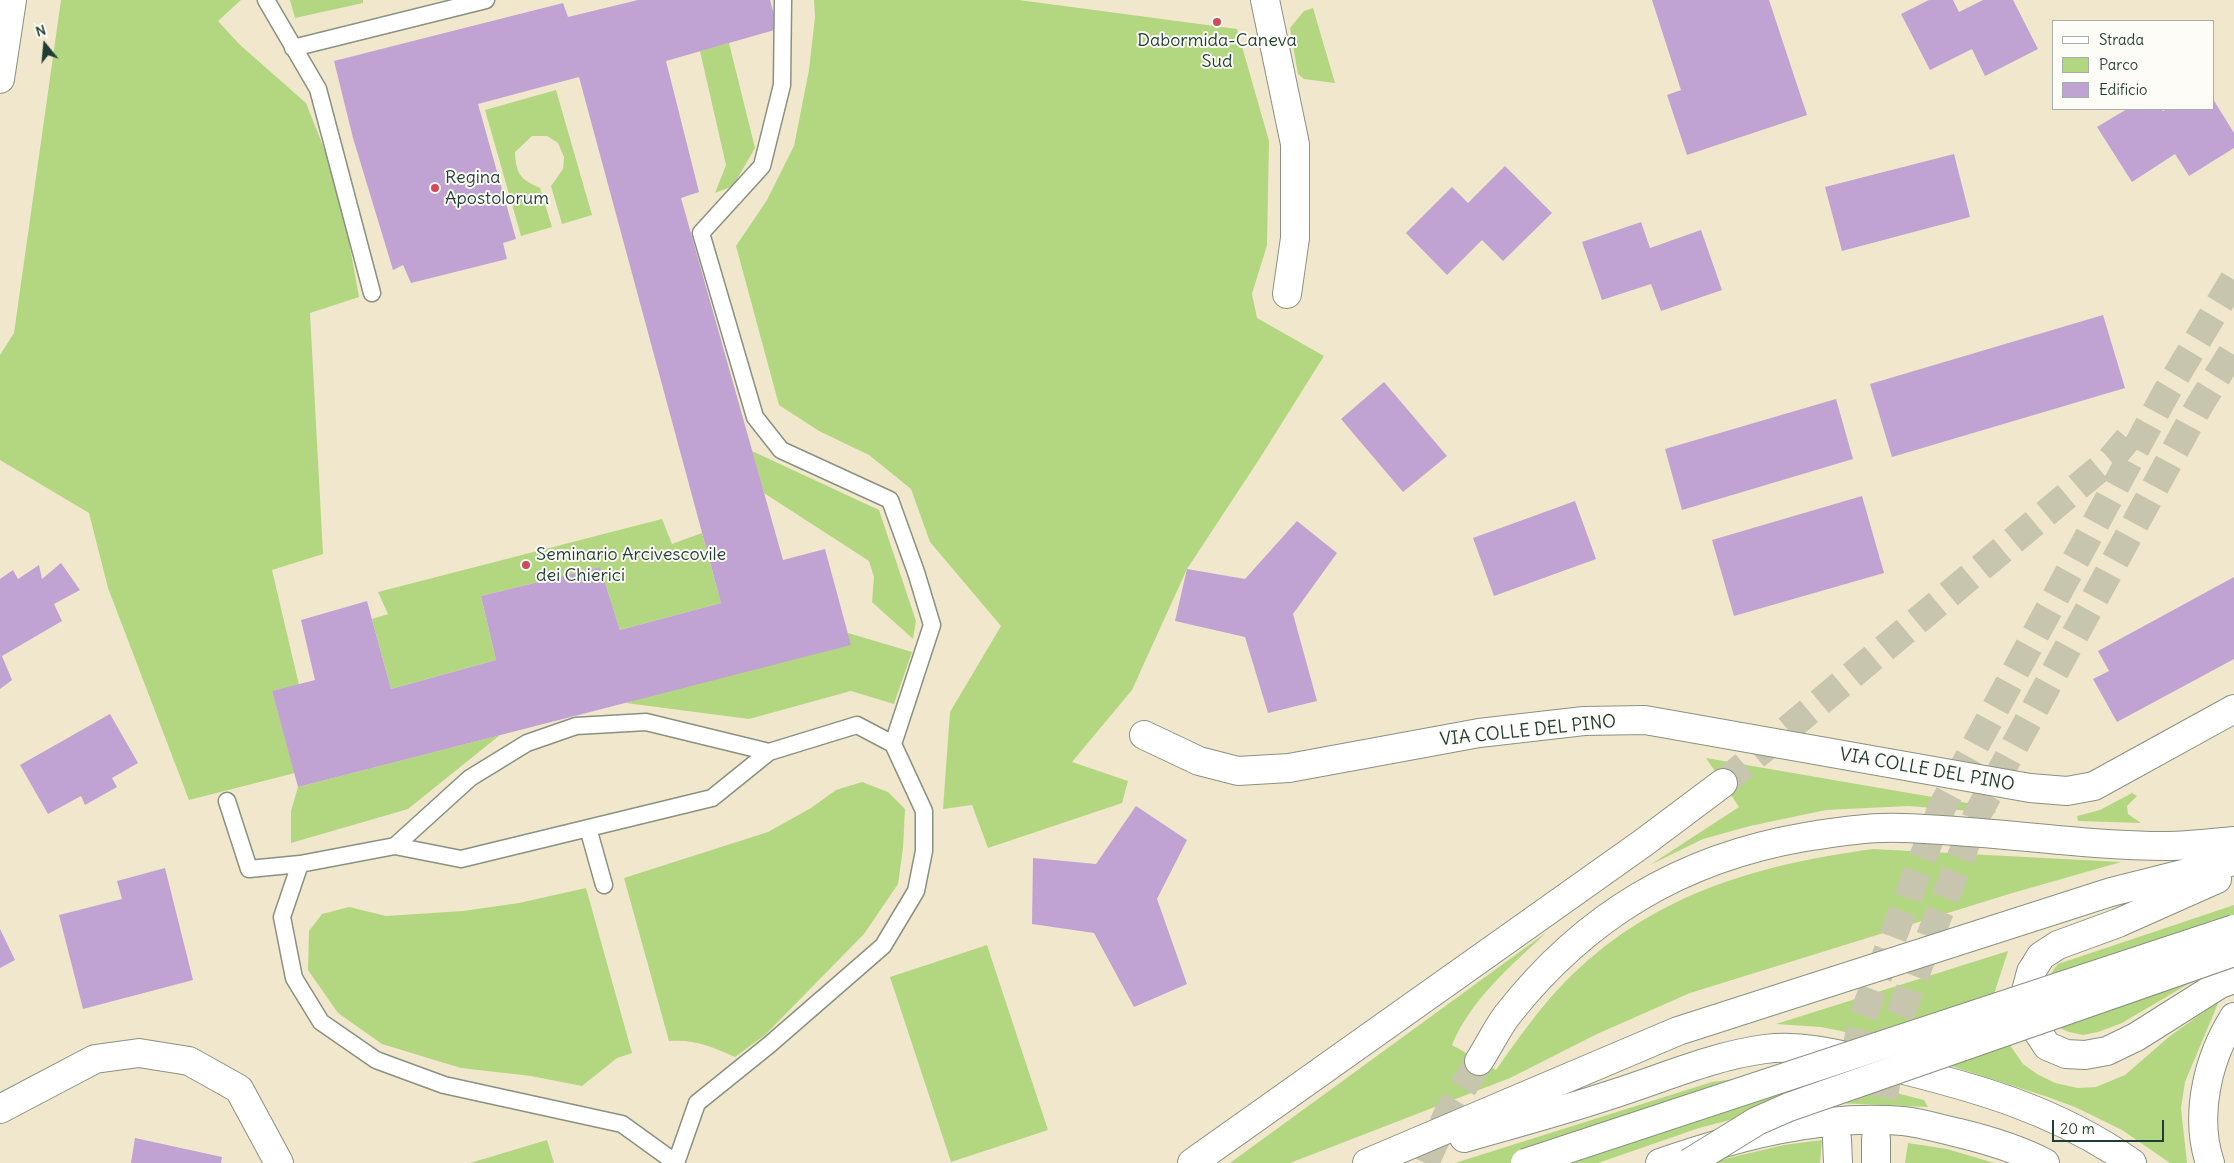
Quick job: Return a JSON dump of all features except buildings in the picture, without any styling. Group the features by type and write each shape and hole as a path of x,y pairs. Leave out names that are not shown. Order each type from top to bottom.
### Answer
{"main road":[{"path":"0,79 12,0"},
{"path":"1265,0 1295,144 1296,238 1287,294"},
{"name":"VIA COLLE DEL PINO","path":"1144,735 1199,761 1238,771 1289,768 1479,734 1584,721 1645,720 2030,788 2067,791 2094,786 2234,709"},
{"path":"1192,1163 1643,843 1723,783"},
{"path":"1479,1061 1513,1009 1537,979 1577,941 1611,914 1639,896 1678,875 1741,850 1825,834 1901,828 2113,844 2169,846 2234,841"},
{"path":"1367,1163 1678,1031 2110,892 2234,861"},
{"path":"2234,871 2118,922 2058,945 2041,956 2030,972 2026,991 2027,1007 2038,1032 2047,1046 2066,1054 2085,1055 2107,1051 2136,1037 2220,984 2234,979"},
{"path":"1525,1163 2234,929"},
{"path":"1689,1163 1756,1121 1817,1096 2234,952"},
{"path":"2210,1163 2203,1124 2205,1092 2213,1059 2224,1033 2234,1017"},
{"path":"1378,1163 1610,1096 1725,1057 1765,1049 1795,1047 1838,1054 1958,1083 2034,1108 2103,1142 2132,1163"},
{"path":"0,1108 95,1059 139,1053 189,1061 239,1089 279,1163"},
{"path":"1660,1163 1719,1143 1776,1130 1832,1122 1867,1120 1905,1121 1982,1138 2045,1163"}],"lane":[{"path":"266,0 318,89 372,293"},
{"path":"293,48 486,0"},
{"path":"784,0 782,85 762,166 701,233 755,417 781,450 890,500 916,572 932,625 893,744"},
{"path":"395,846 470,778 527,743 576,726 646,722 769,752"},
{"path":"227,801 250,869 300,864 395,846 461,859 712,798 769,752 857,725 893,744 924,811 924,851 916,891 883,946 769,1045 697,1102 676,1163 622,1124 444,1085 376,1060 321,1022 294,978 282,917 300,864"},
{"path":"588,828 604,886"}],"green space":[{"path":"61,0 241,0 218,21 239,44 306,103 327,156 348,236 359,297 310,313 323,554 272,570 299,685 272,691 295,773 189,800 108,588 89,513 0,460 0,355 14,333"},
{"path":"290,0 363,0 363,3 295,18"},
{"path":"814,0 1019,0 1237,29 1269,141 1267,245 1252,294 1257,318 1324,356 1187,569 1132,690 1072,762 1128,781 1122,803 988,848 972,805 943,809 950,712 1001,626 930,542 911,489 869,455 819,431 779,405 736,246 767,200 794,146 809,70 815,17"},
{"path":"1313,8 1335,83 1304,79 1298,74 1290,28 1304,11"},
{"path":"729,43 755,148 733,186 715,193 726,165 700,51"},
{"path":"556,90 592,215 562,224 551,186 563,169 564,157 558,143 547,136 532,136 515,152 518,171 528,182 540,188 552,227 521,236 485,110"},
{"path":"752,451 879,510 916,621 913,639 872,602 874,577 869,561 764,493"},
{"path":"662,519 672,544 702,533 721,603 620,630 600,567 481,596 496,660 391,689 372,619 388,614 378,592"},
{"path":"848,633 912,652 894,704 851,691 749,719 626,703"},
{"path":"500,735 408,809 291,843 291,811 298,787"},
{"path":"1706,758 1996,808 1995,813 1909,806 1826,810 1750,826 1703,839 1650,865 1739,807"},
{"path":"862,782 888,792 905,809 903,848 898,884 864,934 765,1035 735,1057 703,1044 687,1041 669,1041 624,878 768,832 811,808 836,790"},
{"path":"2132,793 2137,796 2127,806 2128,814 2141,823 2078,821 2077,816 2100,810"},
{"path":"1873,849 2121,862 2009,894 1690,993 1597,1034 1510,1078 1290,1163 1230,1163 1547,932 1481,998 1460,1028 1452,1045 1496,1070 1554,993 1597,953 1632,927 1668,906 1706,889 1746,875 1787,864"},
{"path":"586,888 632,1053 617,1058 582,1086 531,1076 461,1068 382,1044 338,1013 308,970 309,931 322,914 349,907 386,916 463,911 519,903"},
{"path":"2234,905 2234,957 2122,1023 2098,1032 2083,1035 2057,1027 2047,987 2052,972 2058,964"},
{"path":"987,945 1048,1130 951,1162 890,977"},
{"path":"2008,951 1994,994 2005,1038 2023,1064 2055,1083 2078,1088 2096,1087 2125,1075 2170,1036 2219,1001 2185,1082 2181,1108 2187,1163 2170,1163 2122,1130 2075,1107 2045,1096 1841,1031 1821,1027 1776,1024"},
{"path":"1788,1072 1833,1077 1924,1100 1928,1107 1837,1103 1749,1115 1699,1128 1598,1163 1455,1163 1712,1082"},
{"path":"547,1140 554,1163 470,1163"},
{"path":"1822,1140 1820,1163 1707,1163 1784,1145"},
{"path":"1908,1143 1947,1149 1994,1163 1905,1163"}],"tunnel":[{"path":"1837,1139 1863,1016 1942,807 2167,391 2234,279"},
{"path":"1876,1139 1898,1020 1977,815 2199,406 2234,349"},
{"path":"1723,783 2111,459 2131,435"},
{"path":"1425,1163 1448,1113 1479,1061"}],"place":[{"name":"Dabormida-Caneva Sud","path":"1217,22"},
{"name":"Regina Apostolorum","path":"435,188"},
{"name":"Seminario Arcivescovile dei Chierici","path":"526,565"}]}
